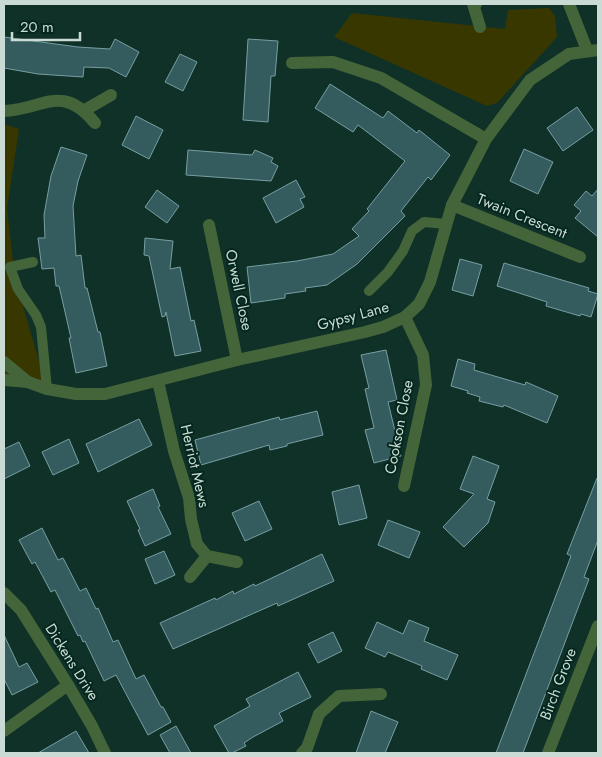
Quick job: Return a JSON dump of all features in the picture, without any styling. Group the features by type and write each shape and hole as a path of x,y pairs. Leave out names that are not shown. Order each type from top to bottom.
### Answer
{"street":[{"path":"476,4 473,4 480,27"},
{"path":"569,4 593,50"},
{"name":"Gypsy Lane","path":"4,380 28,382 47,389 76,394 105,394 237,360 365,332 383,327 405,317 419,304 430,282 452,205 486,140 530,80 569,54 593,50"},
{"path":"292,63 333,62 381,78 486,140"},
{"path":"85,110 111,95"},
{"path":"4,111 53,100 68,102 85,110 95,122"},
{"name":"Twain Crescent","path":"452,205 580,257"},
{"name":"Orwell Close","path":"209,225 237,360"},
{"name":"Cookson Close","path":"404,486 426,385 423,355 405,317"},
{"name":"Gypsy Lane","path":"4,362 28,382"},
{"name":"Herriot Mews","path":"158,381 174,451 188,498 197,544 207,556"},
{"path":"190,577 207,556 236,562"},
{"name":"Dickens Drive","path":"4,593 21,610 68,685 106,753"},
{"name":"Birch Grove","path":"548,753 598,626"},
{"path":"4,731 68,685"},
{"path":"302,753 307,748 319,714 339,696 381,694"}],"lane":[{"path":"368,292 388,272 403,251 412,231 424,222 446,224"},
{"path":"33,262 10,267 18,289 36,314 41,327 47,389"}],"shaded area":[{"path":"549,8 555,16 557,37 497,103 487,106 334,37 352,13 505,29 508,10"},
{"path":"4,124 19,129 7,209 15,278 47,389 4,382"}],"building":[{"path":"4,37 78,47 110,49 115,39 139,52 126,77 109,68 84,67 83,77 38,74 4,68"},
{"path":"248,39 278,41 275,76 271,76 268,122 243,120"},
{"path":"180,54 197,62 183,91 165,82"},
{"path":"330,84 383,118 388,111 417,133 419,130 450,155 431,180 428,177 401,211 405,216 357,264 327,285 305,288 306,291 285,294 285,298 251,303 247,267 297,261 333,254 359,236 352,229 369,211 367,209 405,161 358,125 353,132 315,108"},
{"path":"577,107 593,130 563,151 547,128"},
{"path":"136,116 163,130 149,159 122,145"},
{"path":"61,147 87,155 78,181 73,206 76,256 81,255 85,288 87,288 98,332 100,332 107,366 76,373 69,338 71,338 59,286 56,286 54,268 42,269 38,238 45,238 44,215 51,176"},
{"path":"524,149 553,162 538,194 510,181"},
{"path":"188,150 252,155 255,150 273,158 271,162 278,166 271,181 186,175"},
{"path":"296,180 305,197 300,199 304,207 276,223 263,198"},
{"path":"598,189 598,237 575,218 581,211 574,205 586,191 592,196"},
{"path":"157,190 179,206 167,223 145,207"},
{"path":"145,238 173,241 170,269 180,267 191,321 194,320 201,351 175,356 166,312 165,316 162,317 149,256 144,255"},
{"path":"460,259 482,265 473,296 452,290"},
{"path":"504,263 589,288 588,291 598,294 591,317 581,314 580,316 546,306 547,302 497,286"},
{"path":"386,350 397,400 388,402 401,456 374,463 365,430 374,428 365,389 369,388 361,355"},
{"path":"458,359 475,364 474,370 525,385 526,382 558,396 547,423 504,405 503,407 479,401 480,397 451,386"},
{"path":"317,411 323,435 270,450 269,445 201,465 195,440 279,417 280,420"},
{"path":"139,419 152,445 98,472 86,444"},
{"path":"69,439 79,463 53,475 42,452"},
{"path":"19,442 30,466 4,479 4,449"},
{"path":"473,456 499,466 487,499 495,502 488,523 464,547 443,527 474,494 460,489"},
{"path":"597,478 598,540 584,577 589,579 523,753 496,753 571,556 567,554"},
{"path":"359,485 367,518 339,525 332,492"},
{"path":"153,489 160,506 158,507 171,534 145,546 138,530 140,529 127,501"},
{"path":"259,501 272,529 245,541 232,513"},
{"path":"388,520 420,532 409,558 378,545"},
{"path":"42,528 58,560 63,558 80,591 86,588 96,609 98,608 113,642 118,640 136,679 144,675 171,722 148,735 116,675 104,681 85,641 83,642 80,635 78,636 55,590 51,592 35,562 32,564 19,540"},
{"path":"164,551 175,575 155,584 145,559"},
{"path":"322,554 334,581 278,606 277,603 173,649 160,623 215,598 216,600 233,591 234,594 254,584 255,586"},
{"path":"409,620 429,628 424,641 458,655 447,680 421,669 422,666 388,652 385,657 365,648 377,622 403,634"},
{"path":"333,632 342,651 318,663 308,644"},
{"path":"4,635 19,667 27,663 38,682 12,695 4,679"},
{"path":"298,672 311,697 279,713 283,721 244,743 246,746 229,753 214,726 250,706 246,699"},
{"path":"371,711 398,722 385,753 356,753"},
{"path":"176,726 191,753 170,753 160,735"},
{"path":"76,731 89,753 38,753"}]}
